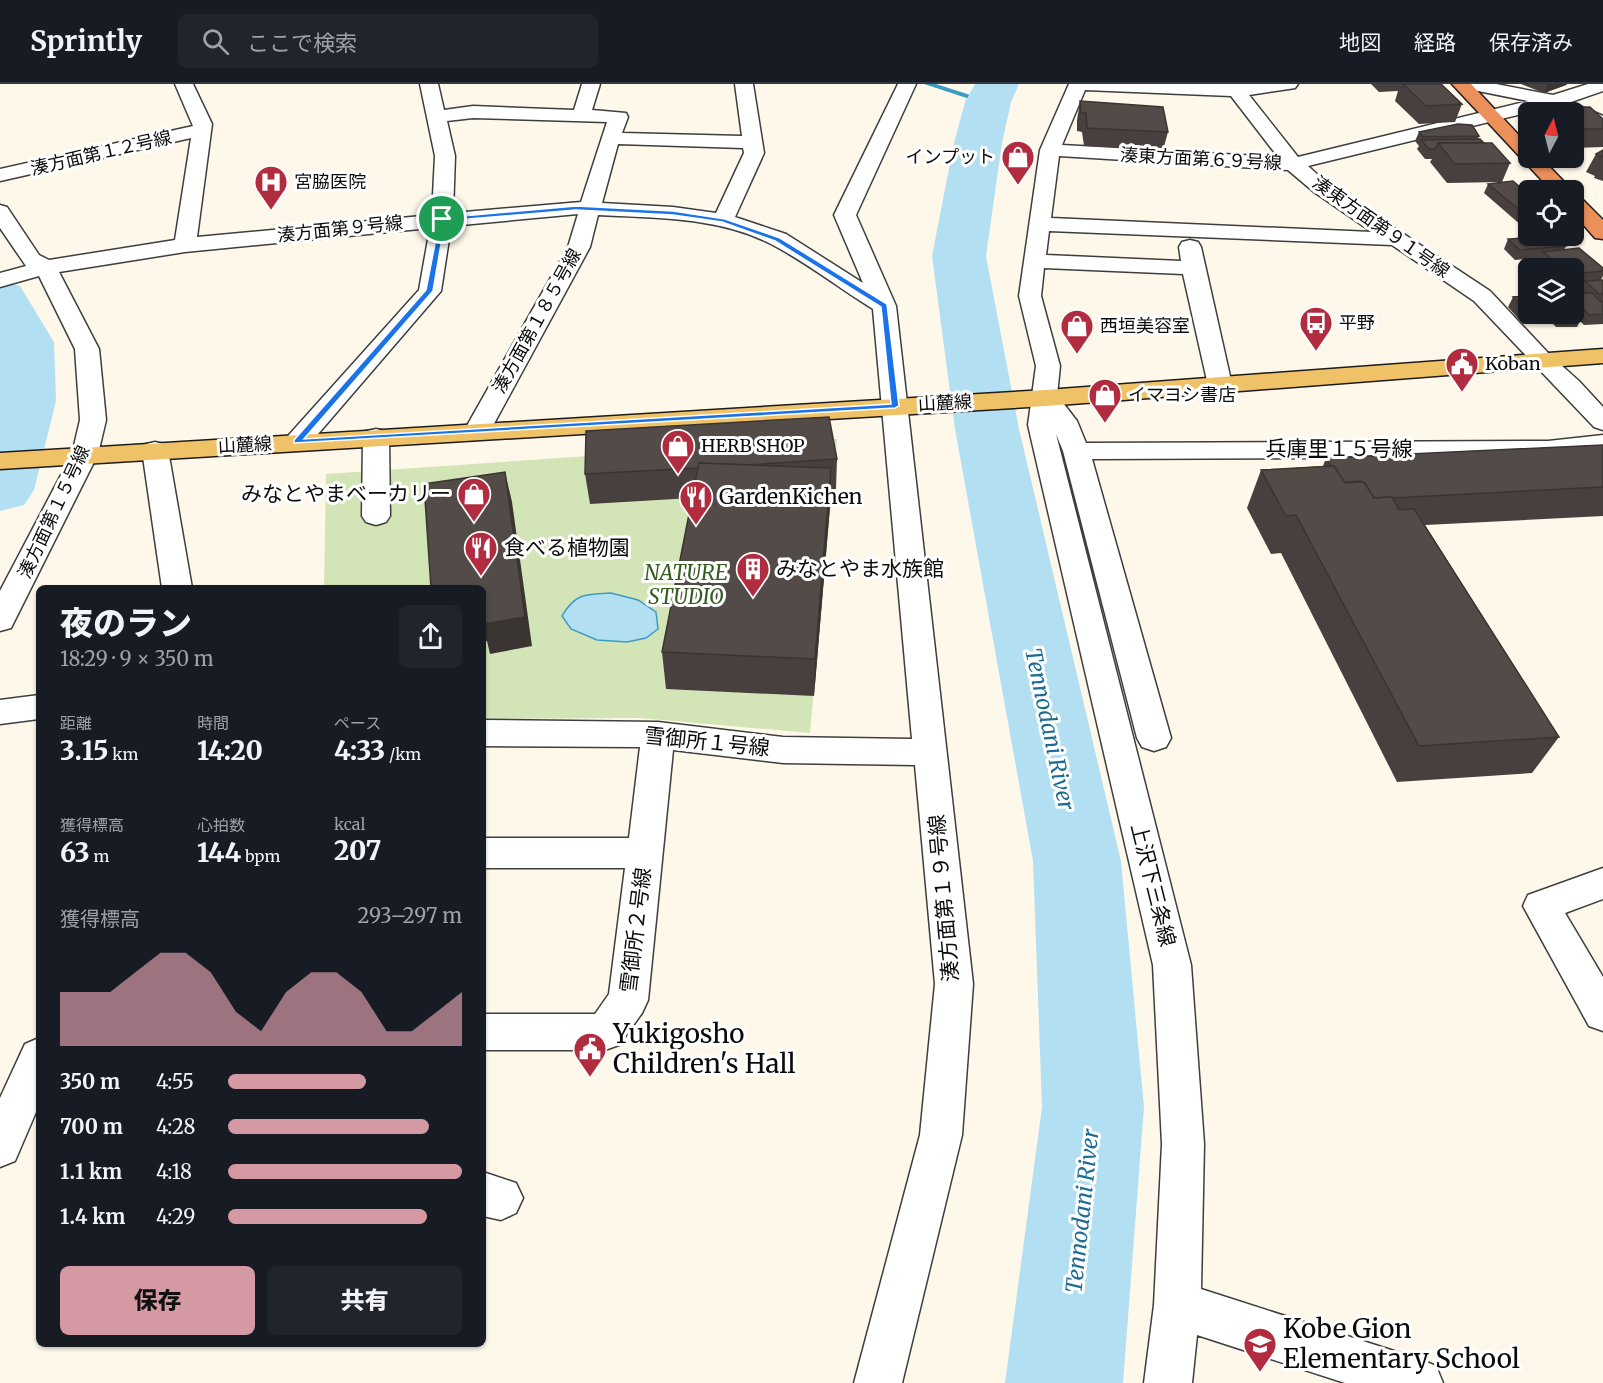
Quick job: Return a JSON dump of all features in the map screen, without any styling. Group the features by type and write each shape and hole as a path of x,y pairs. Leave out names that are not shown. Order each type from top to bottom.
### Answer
{"highway":[{"path":"1461,84 1518,145"},
{"path":"1540,168 1552,180"},
{"path":"1584,213 1603,233"}],"main road":[{"name":"山麓線","path":"0,461 1046,398 1603,356"}],"street":[{"path":"184,84 203,124 185,245"},
{"path":"297,442 430,291 442,219 445,156 429,84"},
{"path":"437,117 473,112 581,116 591,84"},
{"path":"723,220 754,153 744,84"},
{"path":"895,406 884,306 845,215 907,84"},
{"path":"1078,84 1234,87 1289,84"},
{"name":"上沢下三条線","path":"1078,84 1050,150 1030,296 1048,366 1041,425 1172,965 1184,1144 1177,1305 1168,1383"},
{"path":"1469,84 1553,101 1603,123"},
{"name":"湊東方面第６９号線","path":"1050,150 1293,164 1553,101 1603,85"},
{"name":"湊東方面第９１号線","path":"1234,87 1293,164 1321,188 1482,296 1603,422"},
{"name":"湊方面第１８５号線","path":"477,431 579,247 610,138 619,117 581,116"},
{"name":"湊方面第１２号線","path":"0,175 202,130"},
{"path":"610,138 752,142"},
{"name":"湊方面第９号線","path":"0,280 46,267 185,245 442,219 590,209 673,213 723,220 778,239 884,306"},
{"name":"湊方面第１５号線","path":"0,211 31,260 46,267 87,349 93,420 71,455 0,620"},
{"path":"1040,224 1396,239"},
{"path":"1188,230 1193,268 1220,385"},
{"path":"1034,261 1193,268"},
{"path":"1046,398 1064,421 1076,451 1154,738"},
{"name":"湊方面第１９号線","path":"878,1383 941,1135 954,984 895,406"},
{"path":"376,437 376,516"},
{"name":"兵庫里１５号線","path":"1076,451 1548,448 1603,443"},
{"path":"155,450 177,585"},
{"path":"1263,450 1273,475"},
{"path":"0,712 36,707"},
{"name":"雪御所１号線","path":"486,733 658,735 783,750 930,752"},
{"name":"雪御所２号線","path":"486,1032 605,1032 628,1000 658,735"},
{"path":"486,853 645,853"},
{"path":"1603,883 1541,906 1603,1013"},
{"path":"0,1146 36,1064"},
{"path":"1177,1305 1419,1383"}],"green space":[{"name":"NATURE STUDIO","path":"837,439 810,733 640,718 486,719 486,585 324,585 326,474"}],"water":[{"path":"611,593 638,600 656,612 658,629 646,638 627,642 597,640 571,629 562,616 572,603 582,596"}],"building":[{"path":"1403,84 1441,84 1462,104 1426,106"},
{"path":"1080,101 1163,107 1168,132 1087,128 1086,113 1081,113"},
{"path":"1584,107 1590,107 1603,119 1603,129 1584,129"},
{"path":"1458,124 1472,125 1479,136 1423,137 1419,132"},
{"path":"1480,139 1484,143 1438,143 1435,149 1429,149 1421,140"},
{"path":"1438,143 1492,143 1510,163 1455,164"},
{"path":"1603,150 1603,157 1596,154"},
{"path":"1513,181 1518,185 1518,209 1488,184"},
{"path":"1518,238 1518,246 1566,246 1520,250 1508,239"},
{"path":"1579,248 1603,268 1603,271 1584,273 1584,258 1550,258 1543,252"},
{"path":"1603,280 1603,294 1599,294 1585,281"},
{"path":"1584,293 1592,293 1603,302 1603,314 1589,315 1584,310"},
{"path":"829,417 837,459 748,465 699,463 698,468 585,474 586,431"},
{"path":"1603,445 1603,487 1392,498 1374,498 1361,481 1344,482 1326,458"},
{"name":"みなとやま水族館","path":"699,463 831,468 815,659 662,652"},
{"path":"1334,466 1345,483 1364,482 1374,498 1392,497 1399,510 1414,509 1559,737 1419,746 1296,515 1286,516 1261,470"},
{"path":"505,472 525,617 486,624 486,585 431,585 424,484"}],"waterway":[{"path":"928,84 988,102"},
{"name":"Tennodani River","path":"997,84 988,102 978,143 959,256 987,429 1077,861 1093,1107 1064,1383"},
{"path":"0,298 25,342 25,401 0,490"}],"place":[{"name":"インプット","path":"1018,186"},
{"name":"宮脇医院","path":"271,211"},
{"name":"平野","path":"1316,352"},
{"name":"西垣美容室","path":"1077,355"},
{"name":"Koban","path":"1462,393"},
{"name":"イマヨシ書店","path":"1105,424"},
{"name":"HERB SHOP","path":"678,475"},
{"name":"みなとやまベーカリー","path":"474,523"},
{"name":"GardenKichen","path":"696,526"},
{"name":"食べる植物園","path":"481,577"},
{"name":"みなとやま水族館","path":"753,598"},
{"name":"Yukigosho Children's Hall","path":"590,1078"},
{"name":"Kobe Gion Elementary School","path":"1260,1373"}],"route":[{"path":"576,208 673,213 723,220 778,239 884,306 895,406 297,442 430,291 442,219 576,208"}]}
